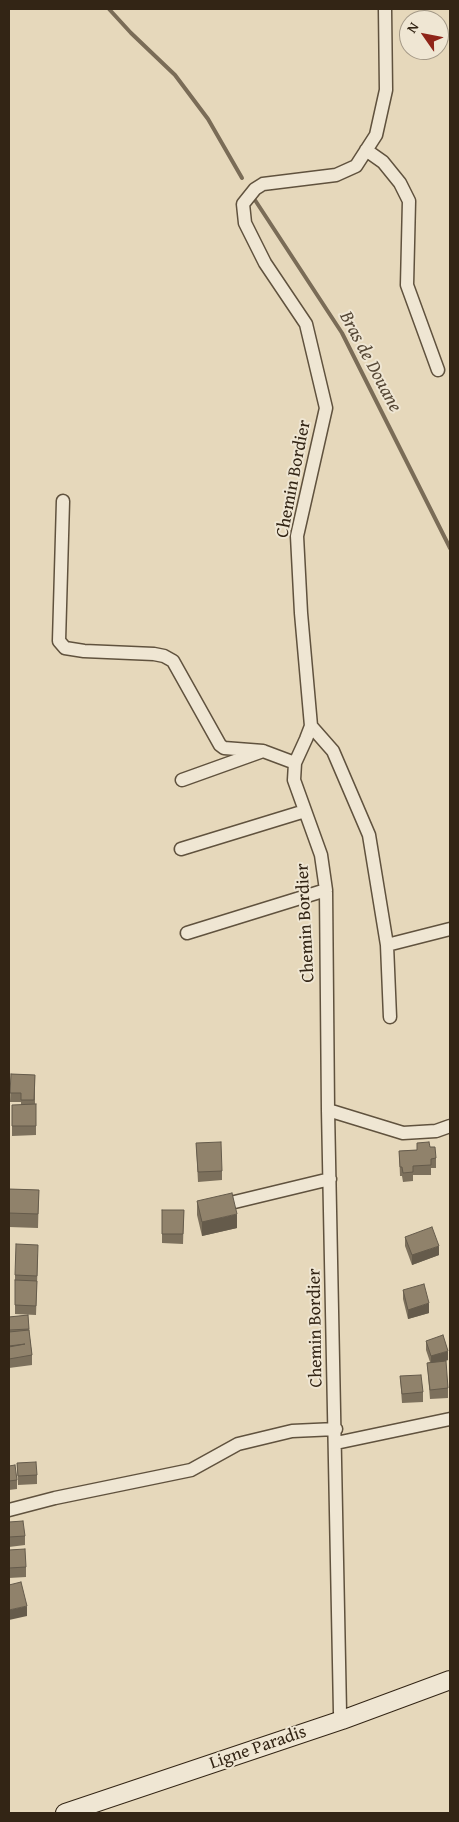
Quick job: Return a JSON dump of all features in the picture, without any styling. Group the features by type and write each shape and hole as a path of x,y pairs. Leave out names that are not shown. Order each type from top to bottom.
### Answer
{"main road":[{"name":"Ligne Paradis","path":"65,1813 342,1720 450,1680"}],"street":[{"name":"Chemin Bordier","path":"342,1720 340,1702 336,1429 328,1110 326,890 321,855 294,780 295,763 311,726 301,614 297,536 326,408 306,324 257,248 245,223 243,204 255,189 263,184 336,175 356,166 376,135 386,90 385,9"},
{"path":"366,150 383,162 400,183 409,201 407,285 438,370"},
{"path":"63,501 59,642 65,648 84,652 164,656 173,661 220,745 224,748 263,752 295,763"},
{"path":"311,726 333,751 368,836 387,945 390,1017"},
{"path":"182,780 263,752"},
{"path":"181,849 305,811"},
{"path":"187,933 326,890"},
{"path":"387,945 450,929"},
{"path":"328,1110 403,1133 436,1131 450,1126"},
{"path":"207,1209 330,1179"},
{"path":"336,1443 450,1419"},
{"path":"9,1510 55,1498 191,1470 238,1444 292,1431 336,1429"}],"building":[{"path":"11,1074 35,1075 34,1100 21,1100 21,1093 10,1093"},
{"path":"36,1104 36,1126 12,1126 12,1105"},
{"path":"221,1142 222,1171 198,1172 196,1143"},
{"path":"429,1142 430,1147 435,1147 436,1158 431,1159 431,1165 413,1166 413,1172 403,1173 402,1167 400,1167 399,1151 417,1150 417,1143"},
{"path":"9,1189 39,1190 38,1214 9,1213"},
{"path":"232,1193 237,1214 202,1222 197,1201"},
{"path":"162,1210 184,1210 183,1234 162,1234"},
{"path":"432,1227 439,1246 412,1255 405,1237"},
{"path":"16,1244 38,1245 37,1276 15,1275"},
{"path":"15,1280 37,1281 36,1306 15,1305"},
{"path":"424,1284 429,1303 408,1310 403,1290"},
{"path":"28,1315 29,1329 9,1330 9,1317"},
{"path":"29,1330 32,1355 9,1359 9,1347 25,1344 9,1346 9,1332"},
{"path":"443,1335 448,1351 431,1356 426,1341"},
{"path":"446,1361 448,1388 430,1390 427,1363"},
{"path":"421,1375 423,1392 402,1394 400,1376"},
{"path":"36,1462 37,1475 18,1476 17,1463"},
{"path":"15,1465 17,1480 9,1481 9,1466"},
{"path":"23,1521 25,1536 9,1537 9,1522"},
{"path":"25,1549 26,1567 9,1568 9,1550"},
{"path":"21,1582 27,1606 9,1610 9,1585"}],"waterway":[{"name":"Bras de Douane","path":"109,9 175,75 208,119 242,178"},
{"name":"Bras de Douane","path":"253,197 342,333 450,548"}]}
